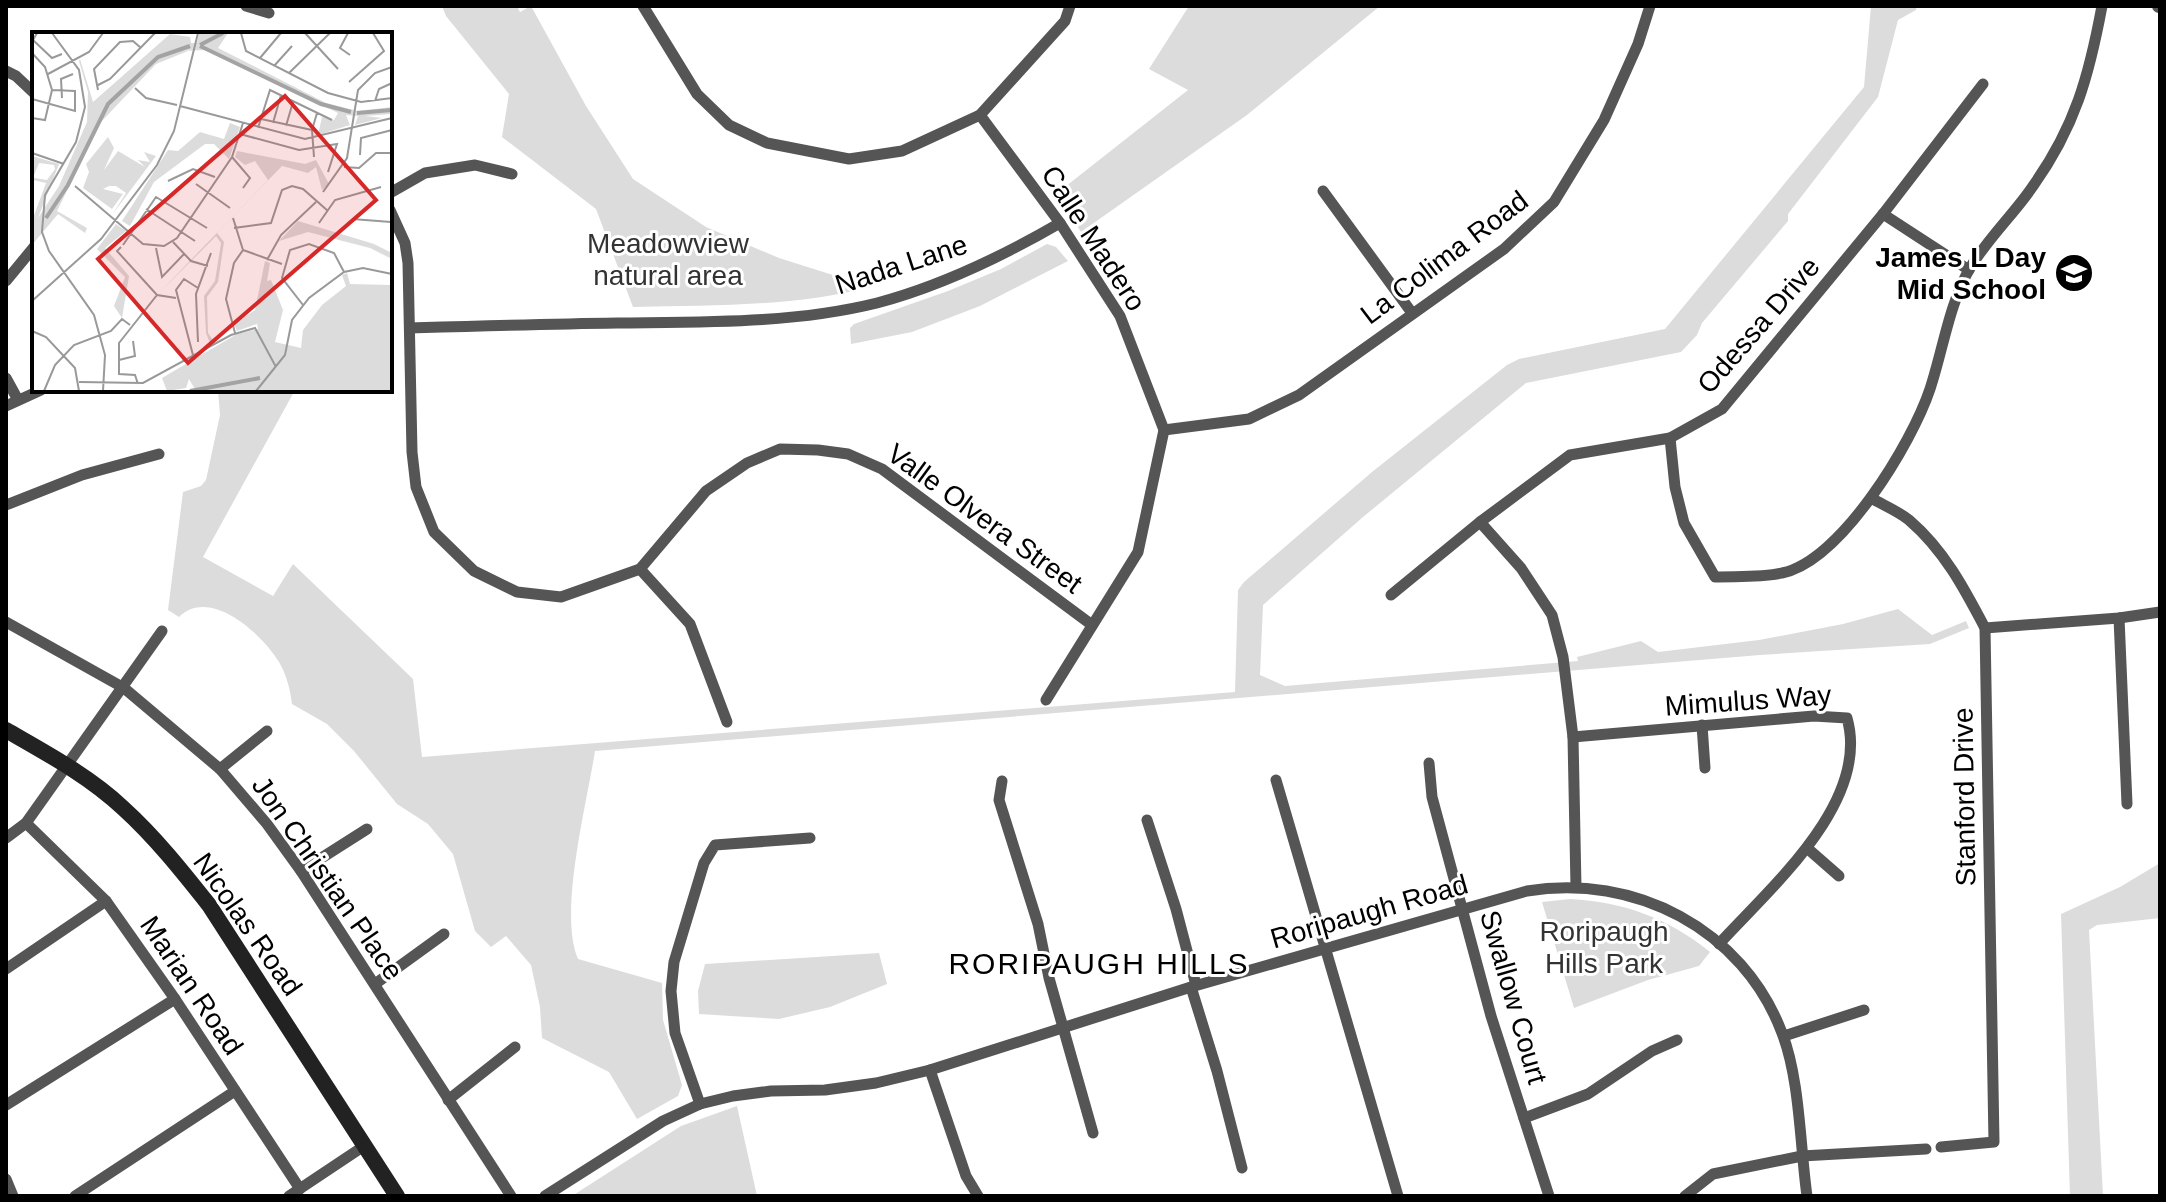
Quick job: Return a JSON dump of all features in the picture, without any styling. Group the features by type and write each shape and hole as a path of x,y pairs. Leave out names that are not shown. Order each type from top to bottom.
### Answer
{"main road":[{"name":"Nicolas Road","path":"6,730 69,766 123,807 180,868 209,905 397,1196"}],"street":[{"path":"246,6 269,13"},
{"path":"643,6 697,94 729,125 767,143 849,159 902,151 980,115 1065,21 1070,6"},
{"name":"La Colima Road","path":"1164,430 1249,419 1299,395 1504,249 1554,202 1604,120 1638,44 1650,6"},
{"path":"1670,438 1675,487 1684,523 1715,577 1783,573 1826,550 1871,498 1920,414 1969,270 1992,236 2033,187 2070,127 2089,70 2102,6"},
{"path":"6,71 32,91"},
{"name":"Odessa Drive","path":"1391,595 1480,522 1570,455 1670,438 1722,409 1883,214 1983,84"},
{"name":"Calle Madero","path":"980,115 1060,223 1120,316 1164,430"},
{"path":"392,192 425,173 475,165 512,174"},
{"path":"1323,191 1412,313"},
{"path":"392,214 405,243 416,487 434,532 474,571 525,594 561,597 640,569 690,624 727,722"},
{"path":"1883,214 1969,270"},
{"name":"Nada Lane","path":"411,328 689,323 822,313 877,303 918,289 1010,252 1060,223"},
{"path":"6,281 32,249"},
{"path":"6,378 18,400"},
{"path":"6,406 36,392"},
{"path":"1046,700 1138,552 1164,430"},
{"name":"Valle Olvera Street","path":"640,569 706,491 747,463 780,449 818,450 848,454 882,469 1092,625"},
{"path":"6,505 82,475 159,454"},
{"name":"Stanford Drive","path":"1871,498 1906,518 1939,549 1960,580 1985,628 1994,1142 1941,1147"},
{"path":"1480,522 1521,568 1552,615 1565,667 1573,737 1576,887"},
{"path":"1985,628 2160,612"},
{"path":"2119,618 2127,804"},
{"name":"Jon Christian Place","path":"6,622 124,688 220,769 267,824 301,871 511,1196"},
{"path":"6,838 26,823 69,766 162,631"},
{"name":"Mimulus Way","path":"1573,737 1814,716 1847,718 1851,731 1849,758 1838,801 1807,848 1719,944"},
{"path":"1702,725 1705,768"},
{"path":"220,769 267,731"},
{"name":"Swallow Court","path":"1429,763 1432,797 1491,1016 1549,1196"},
{"path":"1276,780 1398,1196"},
{"path":"1002,781 999,800 1038,924 1062,1027 1093,1133"},
{"path":"1147,820 1176,909 1242,1168"},
{"name":"Marian Road","path":"26,823 106,901 175,999 300,1189"},
{"path":"301,871 367,829"},
{"path":"700,1104 675,1033 671,991 674,962 704,863 715,845 810,838"},
{"path":"1807,848 1839,876"},
{"name":"Roripaugh Road","path":"545,1196 663,1121 700,1104 771,1091 825,1090 876,1083 930,1070 1194,986 1463,909 1527,891 1576,887 1634,896 1656,904 1698,927 1719,944 1756,984 1784,1036 1796,1095 1807,1196"},
{"path":"6,969 106,901"},
{"path":"375,984 444,934"},
{"path":"6,1105 175,999"},
{"path":"1784,1036 1864,1010"},
{"path":"1524,1118 1588,1094 1652,1051 1677,1040"},
{"path":"448,1100 515,1047"},
{"path":"930,1070 966,1176 978,1196"},
{"path":"75,1196 235,1091"},
{"path":"289,1196 364,1146"},
{"path":"1685,1196 1713,1174 1802,1156 1926,1149"},
{"path":"6,1179 13,1196"}],"green space":[{"name":"Meadowview natural area","path":"442,6 517,6 520,12 531,6 586,106 633,179 706,227 779,258 871,287 783,302 633,307 596,209 502,137 509,94 446,16"},
{"path":"1189,6 1380,6 1247,115 1081,232 1056,194 1188,90 1149,69"},
{"path":"1871,6 1917,6 1916,10 1898,20 1878,97 1788,214 1788,221 1681,352 1526,383 1363,517 1263,605 1260,675 1285,686 1578,661 1577,657 1641,641 1658,652 1759,640 1843,624 1898,609 1932,635 1966,621 1969,628 1930,644 1760,655 595,751 572,887 573,939 578,959 662,983 663,1020 682,1085 678,1096 637,1119 609,1072 542,1038 540,1007 531,965 506,936 491,947 475,931 453,854 428,824 397,804 354,751 327,724 292,704 282,667 261,639 220,610 205,607 192,609 179,617 168,610 183,492 201,486 206,480 220,415 218,392 294,392 203,557 273,596 293,564 413,679 422,757 1235,692 1238,590 1244,582 1372,472 1507,365 1519,359 1665,329 1864,87"},
{"path":"1047,244 1056,247 1068,261 980,306 912,332 851,344 850,328 854,324 948,291 1001,269"},
{"path":"2160,863 2160,918 2097,925 2089,930 2103,1196 2070,1196 2061,914 2120,887"},
{"name":"Roripaugh Hills Park","path":"1570,899 1609,904 1644,914 1678,930 1710,952 1699,966 1648,980 1574,1008 1542,902"},
{"path":"879,953 887,984 830,1007 779,1019 699,1014 698,991 705,964"},
{"path":"737,1106 757,1196 572,1196 681,1126"}],"place":[{"name":"James L Day Mid School","path":"2074,273"}],"district":[{"name":"RORIPAUGH HILLS","path":"1099,964"}]}
